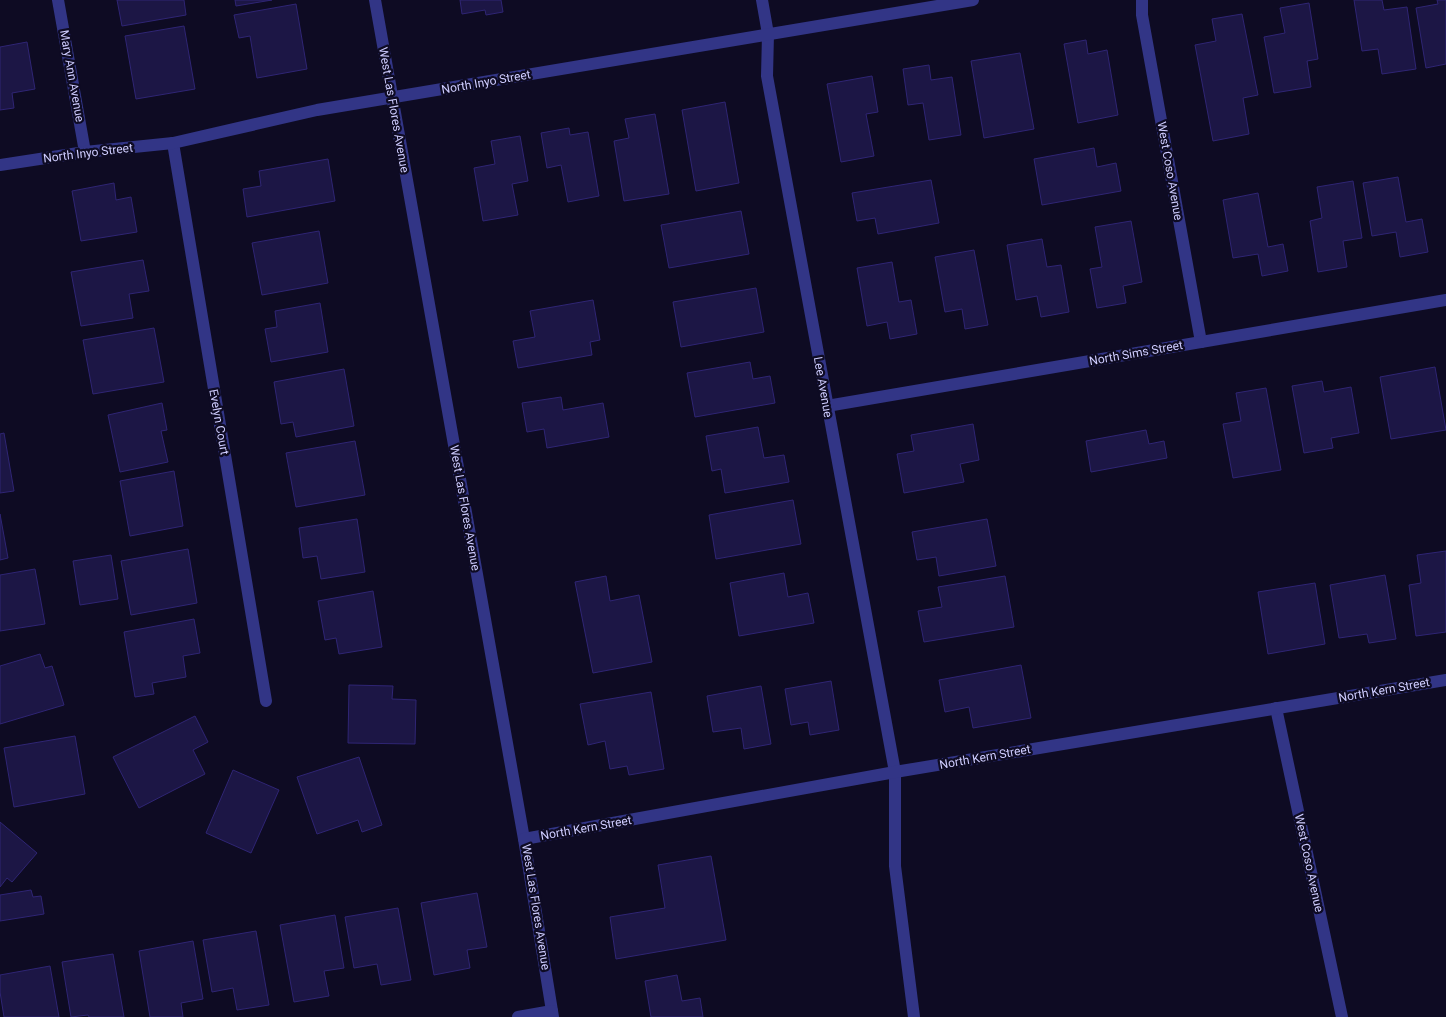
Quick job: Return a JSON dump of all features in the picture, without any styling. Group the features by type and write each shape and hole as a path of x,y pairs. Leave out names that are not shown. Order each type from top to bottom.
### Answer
{"street":[{"name":"Mary Ann Avenue","path":"58,0 85,152"},
{"name":"West Las Flores Avenue","path":"375,0 524,839 553,1014"},
{"name":"Lee Avenue","path":"762,0 768,34 767,76 895,772 895,866 914,1017"},
{"name":"North Inyo Street","path":"0,165 85,152 173,143 317,110 973,0"},
{"name":"West Coso Avenue","path":"1142,0 1144,24 1201,342"},
{"name":"Evelyn Court","path":"173,143 266,701"},
{"name":"North Sims Street","path":"827,406 1446,300"},
{"name":"North Kern Street","path":"524,839 895,772 1446,680"},
{"name":"West Coso Avenue","path":"1276,708 1342,1017"},
{"path":"518,1017 553,1014"}],"building":[{"path":"117,0 184,0 186,15 122,26"},
{"path":"235,0 272,0 236,6"},
{"path":"460,0 501,0 503,12 486,15 485,10 462,14"},
{"path":"1354,0 1382,0 1384,10 1407,7 1416,69 1382,74 1378,49 1362,51"},
{"path":"1437,0 1446,0 1446,64 1426,68 1416,8 1438,4"},
{"path":"1309,3 1318,59 1307,61 1311,87 1274,93 1264,37 1285,33 1280,8"},
{"path":"296,4 307,69 257,78 250,36 239,38 234,15"},
{"path":"1242,14 1258,95 1243,98 1249,134 1213,141 1195,45 1216,41 1212,19"},
{"path":"184,26 195,89 136,99 125,36"},
{"path":"1086,40 1088,54 1107,50 1118,115 1078,123 1064,44"},
{"path":"27,42 35,89 12,93 14,108 0,110 0,47"},
{"path":"1020,53 1034,129 984,138 971,61"},
{"path":"929,65 931,80 952,77 961,135 929,140 923,103 908,105 903,69"},
{"path":"872,76 878,112 866,114 874,156 841,162 827,84"},
{"path":"725,102 739,183 696,191 682,110"},
{"path":"655,114 669,194 624,201 614,141 629,138 625,119"},
{"path":"569,128 570,135 588,132 599,196 568,202 561,165 547,168 541,133"},
{"path":"520,136 528,181 512,184 518,215 483,221 474,168 495,164 491,141"},
{"path":"1094,148 1097,167 1116,163 1121,191 1042,205 1034,159"},
{"path":"328,159 335,201 247,217 243,189 261,186 259,171"},
{"path":"1398,177 1406,222 1422,219 1428,252 1400,257 1396,232 1372,236 1363,183"},
{"path":"931,180 939,223 878,234 875,218 857,221 852,193"},
{"path":"1353,181 1362,238 1343,241 1347,267 1318,272 1310,221 1322,218 1317,187"},
{"path":"114,183 116,200 131,197 137,232 81,241 72,191"},
{"path":"1258,193 1268,247 1283,244 1288,271 1262,276 1258,254 1233,258 1223,200"},
{"path":"741,211 749,254 669,268 661,225"},
{"path":"1131,221 1142,282 1123,286 1126,303 1097,308 1090,269 1102,267 1095,227"},
{"path":"319,231 328,283 262,295 252,243"},
{"path":"1042,239 1047,267 1061,265 1069,312 1041,317 1037,296 1016,300 1007,245"},
{"path":"974,250 988,325 965,329 962,309 945,312 935,257"},
{"path":"143,260 149,291 129,294 133,318 81,326 71,272"},
{"path":"892,262 899,302 911,300 917,334 890,339 887,322 867,326 857,268"},
{"path":"756,288 764,332 681,347 673,302"},
{"path":"593,300 600,340 590,342 592,355 518,368 513,341 535,337 530,311"},
{"path":"320,303 328,352 271,362 265,329 277,327 275,311"},
{"path":"154,328 164,382 93,394 83,340"},
{"path":"750,362 753,379 770,376 775,403 695,417 687,373"},
{"path":"1435,367 1446,430 1391,439 1380,377"},
{"path":"344,369 354,426 296,437 293,422 281,424 274,382"},
{"path":"1322,381 1324,392 1351,387 1359,433 1331,438 1333,448 1304,453 1292,386"},
{"path":"1266,388 1281,470 1233,478 1223,424 1241,421 1236,393"},
{"path":"561,397 563,410 603,403 609,437 547,448 544,429 527,432 522,403"},
{"path":"162,403 167,430 161,431 168,462 120,472 108,415"},
{"path":"973,424 979,460 960,464 964,482 904,493 897,454 914,451 911,435"},
{"path":"758,427 764,458 784,455 789,482 725,493 721,469 712,471 706,436"},
{"path":"1146,430 1149,444 1164,441 1167,458 1091,472 1086,441"},
{"path":"4,433 14,491 0,493 0,434"},
{"path":"355,441 365,495 296,507 286,453"},
{"path":"174,471 183,526 130,536 120,481"},
{"path":"793,500 801,544 716,559 709,515"},
{"path":"0,514 8,558 0,560"},
{"path":"357,519 365,572 321,579 317,556 303,558 299,528"},
{"path":"987,519 996,566 939,576 936,557 917,560 912,532"},
{"path":"188,549 197,603 131,615 121,561"},
{"path":"1446,551 1446,632 1416,636 1409,585 1421,583 1417,555"},
{"path":"111,555 118,599 80,605 73,561"},
{"path":"35,569 45,624 0,631 0,575"},
{"path":"784,573 788,597 808,593 814,623 739,636 730,583"},
{"path":"1385,575 1396,639 1369,643 1367,634 1339,638 1330,585"},
{"path":"606,576 610,601 639,595 652,662 593,673 575,582"},
{"path":"1005,576 1014,627 924,642 918,611 942,607 938,587"},
{"path":"1315,583 1325,644 1268,654 1258,592"},
{"path":"373,591 382,647 339,654 336,638 325,640 318,601"},
{"path":"194,619 200,653 183,656 186,677 152,683 154,694 135,697 124,632"},
{"path":"40,654 45,668 52,666 64,705 0,724 0,666"},
{"path":"1021,665 1031,718 973,728 969,707 945,712 939,680"},
{"path":"831,681 839,730 810,735 808,722 791,725 785,689"},
{"path":"349,685 393,686 392,699 416,700 415,744 348,743"},
{"path":"761,686 771,744 744,749 741,728 713,732 707,696"},
{"path":"651,692 664,769 629,775 627,766 610,769 605,741 588,745 580,704"},
{"path":"195,716 208,742 193,750 205,774 139,808 113,757"},
{"path":"75,736 85,794 14,807 4,748"},
{"path":"359,757 382,825 362,832 358,820 317,834 297,777"},
{"path":"233,770 279,790 251,853 206,833"},
{"path":"0,822 37,853 12,882 7,878 0,887"},
{"path":"711,856 726,940 616,959 610,917 665,908 658,865"},
{"path":"31,890 33,897 41,896 44,914 0,921 0,895"},
{"path":"477,893 487,947 467,950 470,968 434,975 421,903"},
{"path":"398,908 411,980 381,985 377,964 354,968 345,917"},
{"path":"335,915 344,968 324,971 329,996 294,1002 280,925"},
{"path":"256,931 269,1005 237,1010 233,988 212,992 203,940"},
{"path":"193,941 203,999 181,1003 183,1017 150,1017 139,951"},
{"path":"113,954 124,1017 89,1017 88,1015 71,1017 62,962"},
{"path":"50,966 59,1017 4,1017 0,992 0,975"},
{"path":"677,975 682,1001 700,998 703,1017 651,1017 645,981"}]}
